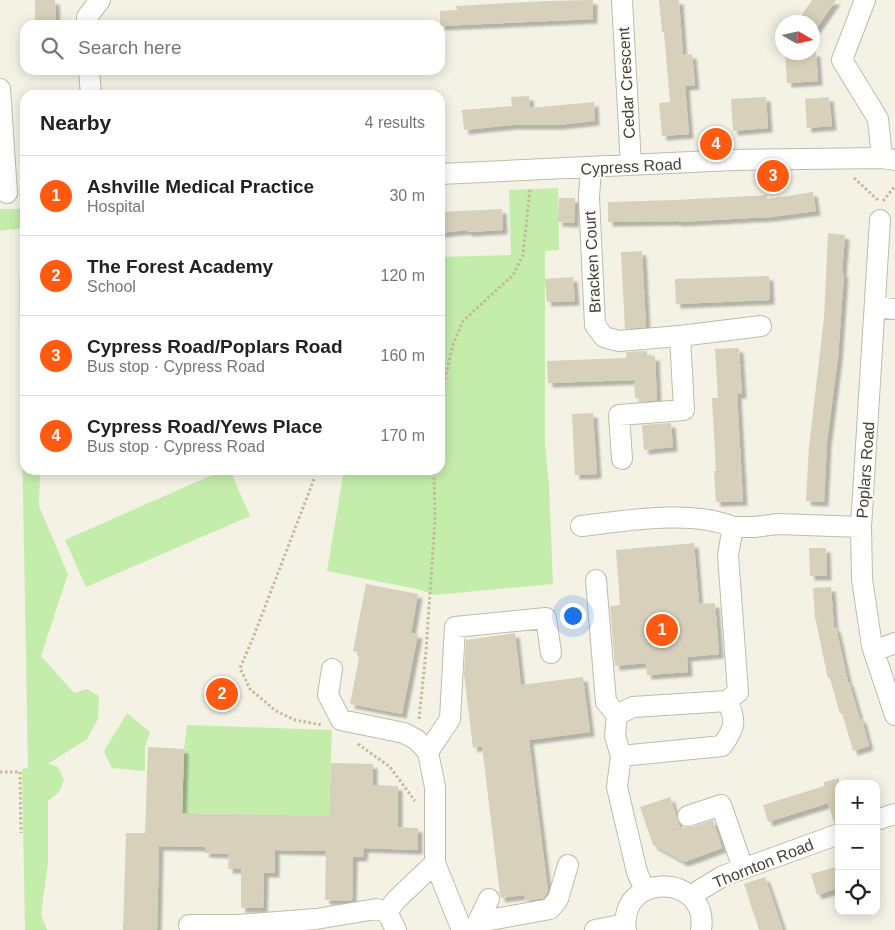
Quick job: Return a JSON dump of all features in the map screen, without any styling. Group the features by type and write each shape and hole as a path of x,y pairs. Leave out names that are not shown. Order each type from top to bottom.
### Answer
{"street":[{"path":"87,20 87,17 100,0"},
{"name":"Cedar Crescent","path":"622,0 631,165"},
{"path":"864,0 842,60 878,119 888,159"},
{"path":"89,75 91,90"},
{"path":"0,89 11,193"},
{"name":"Cypress Road","path":"445,174 733,160 888,159"},
{"name":"Bracken Court","path":"591,168 589,197 595,325 604,337 619,341 761,326"},
{"name":"Poplars Road","path":"880,220 885,308 861,527 862,579 874,652 895,715"},
{"path":"622,459 620,415 684,410 680,336"},
{"path":"581,526 676,517 722,522 733,527 778,524 861,527"},
{"path":"618,715 633,707 727,701 738,692 728,556 733,527"},
{"path":"596,580 606,702 618,715"},
{"path":"422,746 450,719 455,627 546,618 551,653"},
{"path":"874,652 895,643"},
{"path":"332,669 328,695 341,720 404,733 422,746 435,787 435,863 471,927"},
{"path":"621,756 722,746 732,732 733,713 727,701"},
{"path":"618,715 615,736 621,756 616,787 637,872 645,890"},
{"path":"688,816 721,805 743,868"},
{"path":"880,819 895,814"},
{"name":"Thornton Road","path":"701,930 701,915 697,905 690,896 723,876 835,835"},
{"path":"387,912 396,900 435,863"},
{"path":"471,927 510,924 550,910 558,899 568,865"},
{"path":"595,930 625,927 626,914 630,904 645,890 656,886 680,889 690,896"},
{"path":"471,927 489,899"},
{"path":"190,925 237,925 316,919 376,909 387,912 396,930"}],"path":[{"path":"832,159 881,203 895,186"},
{"path":"445,378 453,345 463,321 513,275 523,254 532,171"},
{"path":"422,746 428,600 435,520 434,475"},
{"path":"314,479 240,668 250,689 276,711 295,720 325,726"},
{"path":"350,739 390,767 420,807 436,809"},
{"path":"0,772 20,772 21,833"}],"green space":[{"path":"558,188 559,250 545,251 545,445 549,484 553,584 434,595 421,590 327,571 343,475 445,475 445,257 511,255 509,190"},
{"path":"0,209 20,209 20,228 0,231"},
{"path":"19,278 20,278 20,332"},
{"path":"23,475 40,475 39,506 68,574 41,656 74,693 87,689 99,696 98,719 87,739 48,764 58,767 64,780 59,792 48,801 48,863 41,915 47,930 25,930 22,769 28,768"},
{"path":"212,475 232,475 250,516 86,587 65,540"},
{"path":"127,713 150,732 145,747 145,771 112,768 104,751"},
{"path":"187,725 332,730 328,841 308,816 200,813 182,836 184,749"}],"building":[{"path":"35,0 55,0 56,20 35,20"},
{"path":"593,0 593,19 445,26 445,20 440,20 440,11 457,10 456,6"},
{"path":"659,0 679,0 683,55 692,54 695,85 685,86 689,134 662,136 659,103 670,102 664,32 662,32"},
{"path":"812,0 836,0 820,23 820,15 802,15"},
{"path":"786,60 817,60 818,81 787,83"},
{"path":"529,96 530,108 594,102 595,121 558,125 512,125 464,130 462,110 512,106 511,97"},
{"path":"766,97 768,128 733,131 731,99"},
{"path":"829,97 832,126 807,128 805,99"},
{"path":"813,192 816,211 771,217 677,222 608,222 608,202 767,195 767,199"},
{"path":"559,198 575,198 574,223 558,222"},
{"path":"502,209 503,230 467,232 467,230 445,232 445,212"},
{"path":"828,233 845,235 838,357 827,442 824,502 806,501 809,447 824,318"},
{"path":"642,251 646,327 625,329 621,252"},
{"path":"769,276 770,300 676,304 675,279"},
{"path":"573,277 575,301 547,302 545,279"},
{"path":"739,348 742,394 737,394 743,501 716,502 712,398 718,398 715,349"},
{"path":"647,351 647,357 655,356 657,400 639,402 639,398 635,398 634,380 548,383 547,361 626,358 626,352"},
{"path":"593,413 597,474 575,475 572,414"},
{"path":"671,423 673,447 644,450 642,425"},
{"path":"694,543 699,604 715,603 719,654 687,657 688,672 647,675 646,663 615,666 610,606 620,605 616,550"},
{"path":"809,548 826,548 827,576 810,576"},
{"path":"366,584 418,594 411,633 418,634 402,714 350,704 360,653 353,651"},
{"path":"831,587 834,628 836,627 848,682 860,719 862,719 869,746 853,751 842,713 840,714 830,678 828,678 815,617 813,588"},
{"path":"515,633 521,685 583,677 590,732 529,740 548,891 544,898 525,901 524,895 501,898 500,895 482,746 473,748 464,674 466,640"},
{"path":"148,747 184,749 182,813 329,816 331,763 373,764 373,785 398,786 398,827 418,828 418,850 364,848 363,857 353,857 352,901 325,900 326,851 275,850 275,873 264,873 263,908 241,908 241,869 228,869 229,854 205,853 205,847 159,846 157,930 123,930 126,833 145,833"},
{"path":"839,778 839,780 835,780 835,823 828,803 768,822 763,805 824,786 824,782"},
{"path":"670,797 680,828 692,827 713,820 722,848 684,862 653,845 640,807"},
{"path":"835,867 835,889 817,895 811,874"},
{"path":"765,877 783,930 759,930 744,884"}],"place":[{"name":"Cypress Road/Yews Place","path":"716,144"},
{"name":"Cypress Road/Poplars Road","path":"773,176"},
{"name":"Ashville Medical Practice","path":"662,630"},
{"name":"The Forest Academy","path":"222,694"}]}
